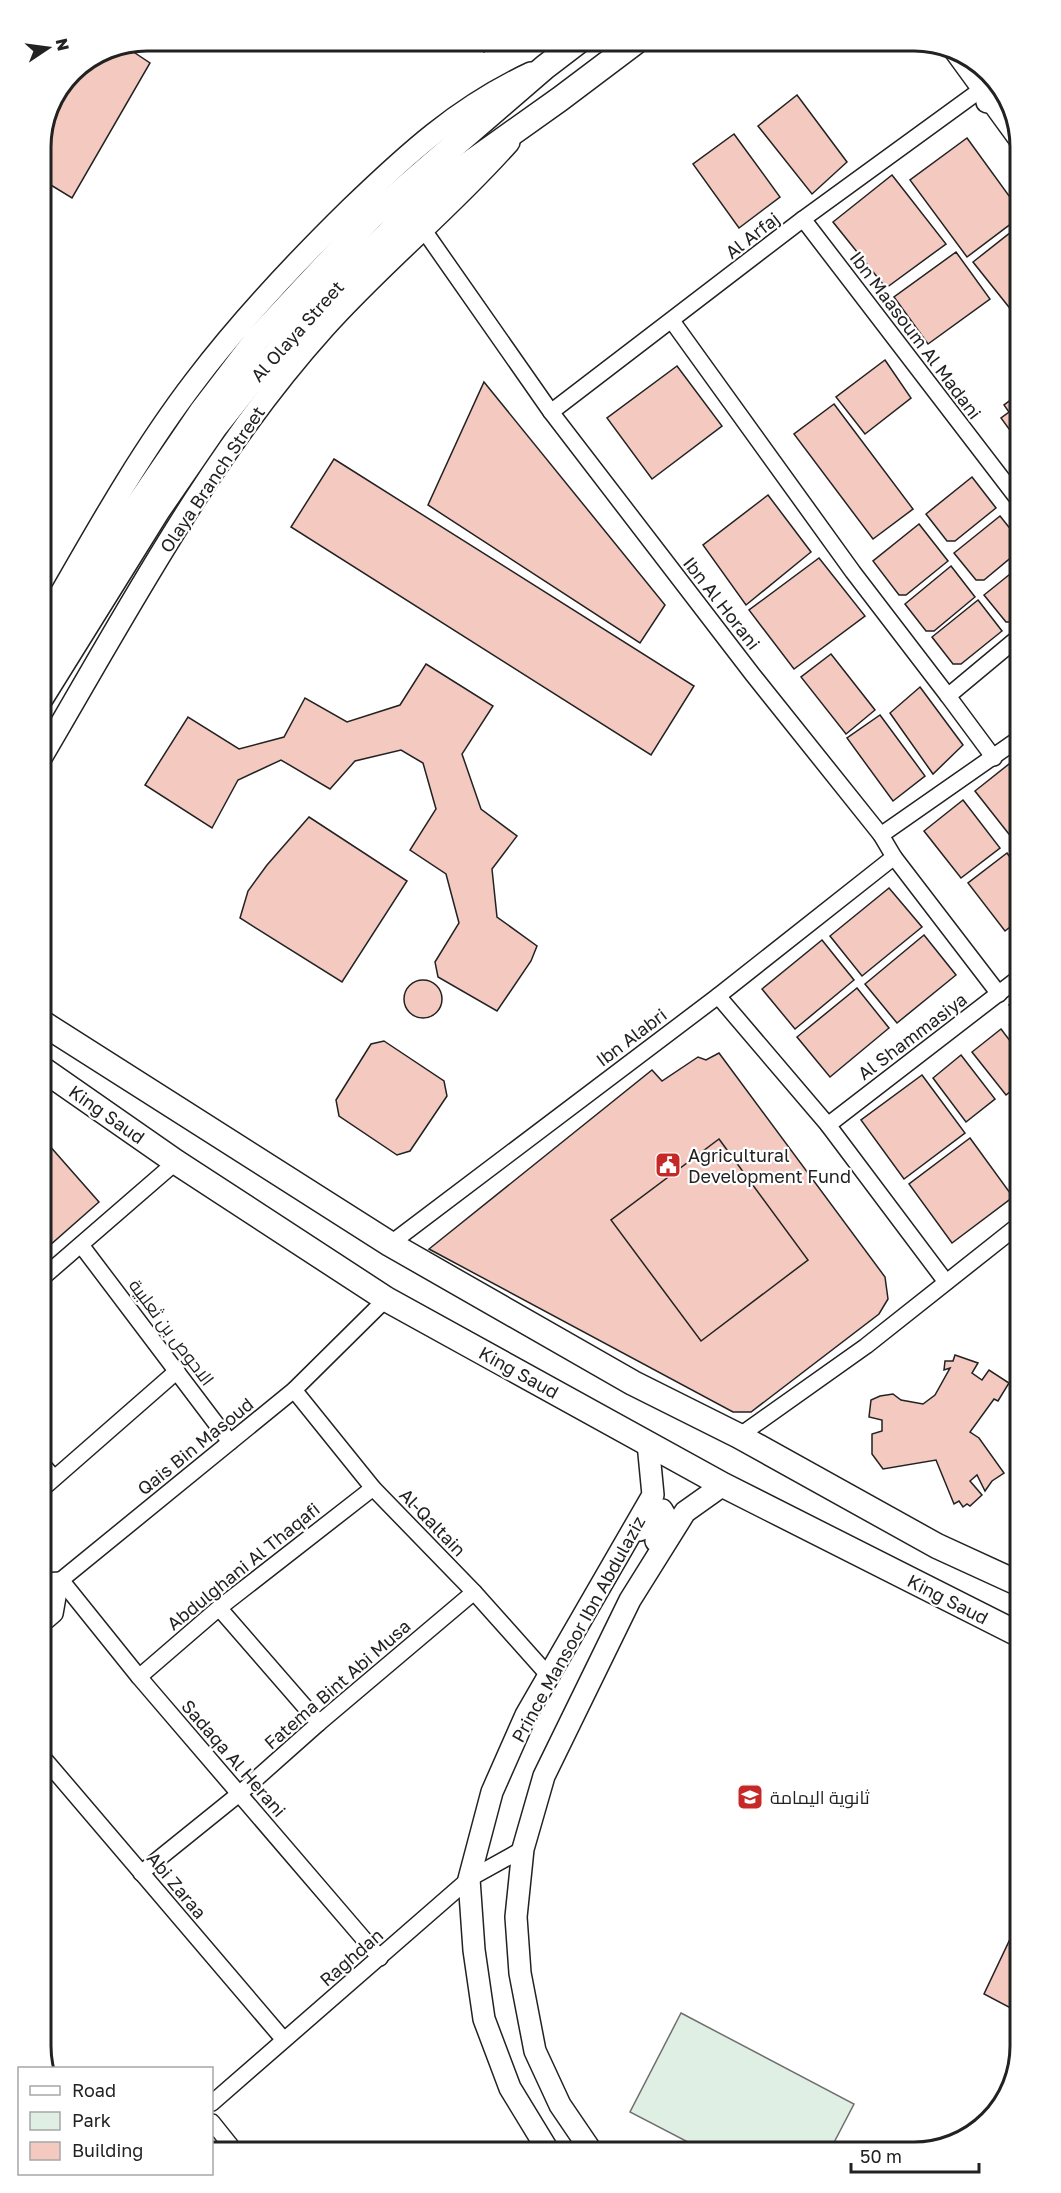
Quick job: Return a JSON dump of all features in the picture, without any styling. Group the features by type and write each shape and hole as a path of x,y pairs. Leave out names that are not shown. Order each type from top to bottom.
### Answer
{"main road":[{"name":"Al Olaya Street","path":"51,648 125,524 202,411 257,339 370,218 566,51"},
{"name":"Al Olaya Street","path":"51,682 158,510 215,427 250,383 329,293 409,213 456,174 624,51"},
{"path":"51,1028 390,1244 633,1383 739,1436 937,1546 1010,1579"},
{"name":"King Saud","path":"51,1075 176,1161 386,1299 723,1485 1010,1630"}],"street":[{"path":"965,66 984,88 1007,124"},
{"path":"51,611 147,450 194,382 258,304 311,248 418,144 501,87 545,67"},
{"name":"Al Arfaj","path":"551,412 803,219 984,88"},
{"name":"Olaya Branch Street","path":"51,741 168,541 235,440 324,327 423,229 458,198 524,125"},
{"name":"Ibn Maasoum Al Madani","path":"803,219 1010,489"},
{"name":"Ibn Al Horani","path":"423,229 551,412 753,675 881,836 894,857 999,994"},
{"path":"672,321 853,572 994,758"},
{"path":"948,696 1010,644"},
{"path":"881,836 1010,746"},
{"name":"Ibn Alabri","path":"390,1244 718,996 894,857"},
{"name":"Al Shammasiya","path":"828,1125 1010,985"},
{"path":"718,996 828,1125 946,1282"},
{"path":"51,1270 176,1161"},
{"path":"739,1436 866,1346 1010,1232"},
{"name":"الاحوص بن ثعلبية","path":"81,1245 231,1442"},
{"name":"Qais Bin Masoud","path":"61,1580 294,1390 386,1299"},
{"path":"51,1481 177,1371"},
{"name":"Al-Qaltain","path":"294,1390 374,1488 474,1592 549,1676"},
{"name":"Prince Mansoor Ibn Abdulaziz","path":"543,2142 510,2088 484,2019 474,1950 469,1879 492,1792 526,1715 653,1496 648,1443"},
{"path":"51,1475 54,1478"},
{"name":"Prince Mansoor Ibn Abdulaziz","path":"585,2142 560,2105 534,2051 520,1973 516,1917 523,1849 544,1776 630,1599 685,1512 723,1485"},
{"name":"Abdulghani Al Thaqafi","path":"139,1677 219,1608 374,1488"},
{"path":"617,1558 656,1511 662,1510 666,1517 630,1599"},
{"path":"51,1580 61,1580 55,1614 51,1617"},
{"name":"Sadaqa Al Herani","path":"61,1580 139,1677 380,1958"},
{"name":"Fatema Bint Abi Musa","path":"141,1873 239,1794 474,1592"},
{"path":"219,1608 319,1723"},
{"name":"Abi Zaraa","path":"51,1768 284,2040"},
{"name":"Raghdan","path":"213,2102 469,1879 523,1849"},
{"path":"213,2123 228,2142"}],"green space":[{"path":"681,2013 854,2104 834,2142 688,2142 630,2112"}],"building":[{"path":"134,52 150,63 72,198 51,185 51,141 54,122 67,94 79,79 110,58 128,53"},
{"path":"797,95 847,162 812,194 758,126"},
{"path":"734,134 780,197 739,228 693,164"},
{"path":"967,138 1010,197 1010,225 967,257 910,180"},
{"path":"892,175 946,244 886,288 833,222"},
{"path":"1010,233 1010,308 973,262"},
{"path":"956,252 990,299 928,344 894,297"},
{"path":"885,360 911,398 865,434 836,397"},
{"path":"677,366 722,426 652,479 607,418"},
{"path":"484,382 665,605 640,643 428,505"},
{"path":"1010,400 1010,430 1001,418 1009,412 1004,405"},
{"path":"834,404 913,509 873,539 794,434"},
{"path":"334,459 694,686 651,755 291,527"},
{"path":"972,477 996,508 955,541 947,541 926,514"},
{"path":"768,495 811,552 746,605 703,545"},
{"path":"1000,516 1010,528 1010,558 984,580 976,580 954,553"},
{"path":"919,524 948,561 906,595 899,595 873,561"},
{"path":"819,558 865,616 794,669 749,610"},
{"path":"951,566 975,597 934,631 926,631 905,604"},
{"path":"1010,574 1010,622 1006,622 984,595"},
{"path":"978,600 1002,631 961,664 953,664 932,637"},
{"path":"831,654 875,710 846,734 801,677"},
{"path":"426,664 493,706 462,754 481,809 517,836 492,869 497,917 537,946 531,961 497,1011 438,977 435,962 459,923 446,874 410,850 436,809 423,763 401,750 355,761 330,789 281,760 238,780 212,828 145,785 188,717 239,749 284,737 305,698 347,722 400,705"},
{"path":"920,687 963,745 933,774 890,713"},
{"path":"880,715 925,776 893,801 847,738"},
{"path":"1010,763 1010,835 975,791"},
{"path":"963,800 1000,848 961,878 924,831"},
{"path":"309,817 407,881 342,982 240,918 248,891 267,865"},
{"path":"1007,853 1010,857 1010,927 1005,931 968,883"},
{"path":"889,888 922,927 862,976 830,936"},
{"path":"924,935 956,975 897,1023 865,984"},
{"path":"822,940 854,980 795,1029 762,989"},
{"path":"423,980 437,985 442,999 437,1013 423,1018 409,1013 404,999 409,985"},
{"path":"857,988 889,1028 830,1077 797,1037"},
{"path":"1001,1029 1010,1041 1010,1092 1006,1095 972,1052"},
{"path":"384,1041 444,1081 447,1096 410,1151 397,1155 339,1116 336,1100 371,1044"},
{"name":"Agricultural Development Fund","path":"719,1053 885,1277 888,1299 879,1314 751,1412 733,1412 429,1249 652,1070 662,1081 698,1057 706,1060"},
{"path":"961,1055 995,1099 966,1122 933,1078"},
{"path":"922,1075 965,1133 904,1179 861,1120"},
{"path":"970,1138 1010,1193 1010,1199 952,1243 909,1184"},
{"path":"719,1139 808,1260 701,1341 611,1220"},
{"path":"51,1147 99,1202 51,1244"},
{"path":"955,1355 978,1363 972,1373 982,1380 989,1370 1009,1383 998,1401 994,1399 970,1432 979,1438 1004,1473 992,1481 985,1491 977,1475 970,1481 982,1495 970,1506 967,1504 963,1507 959,1501 954,1504 936,1460 883,1469 872,1454 872,1434 882,1431 882,1420 869,1417 871,1400 880,1396 893,1394 901,1400 923,1404 935,1395 950,1368 944,1370 945,1361 953,1361"},
{"path":"1010,1939 1010,2008 984,1994"}],"place":[{"name":"Agricultural Development Fund","path":"668,1165"},
{"name":"ثانوية اليمامة","path":"750,1797"}]}
